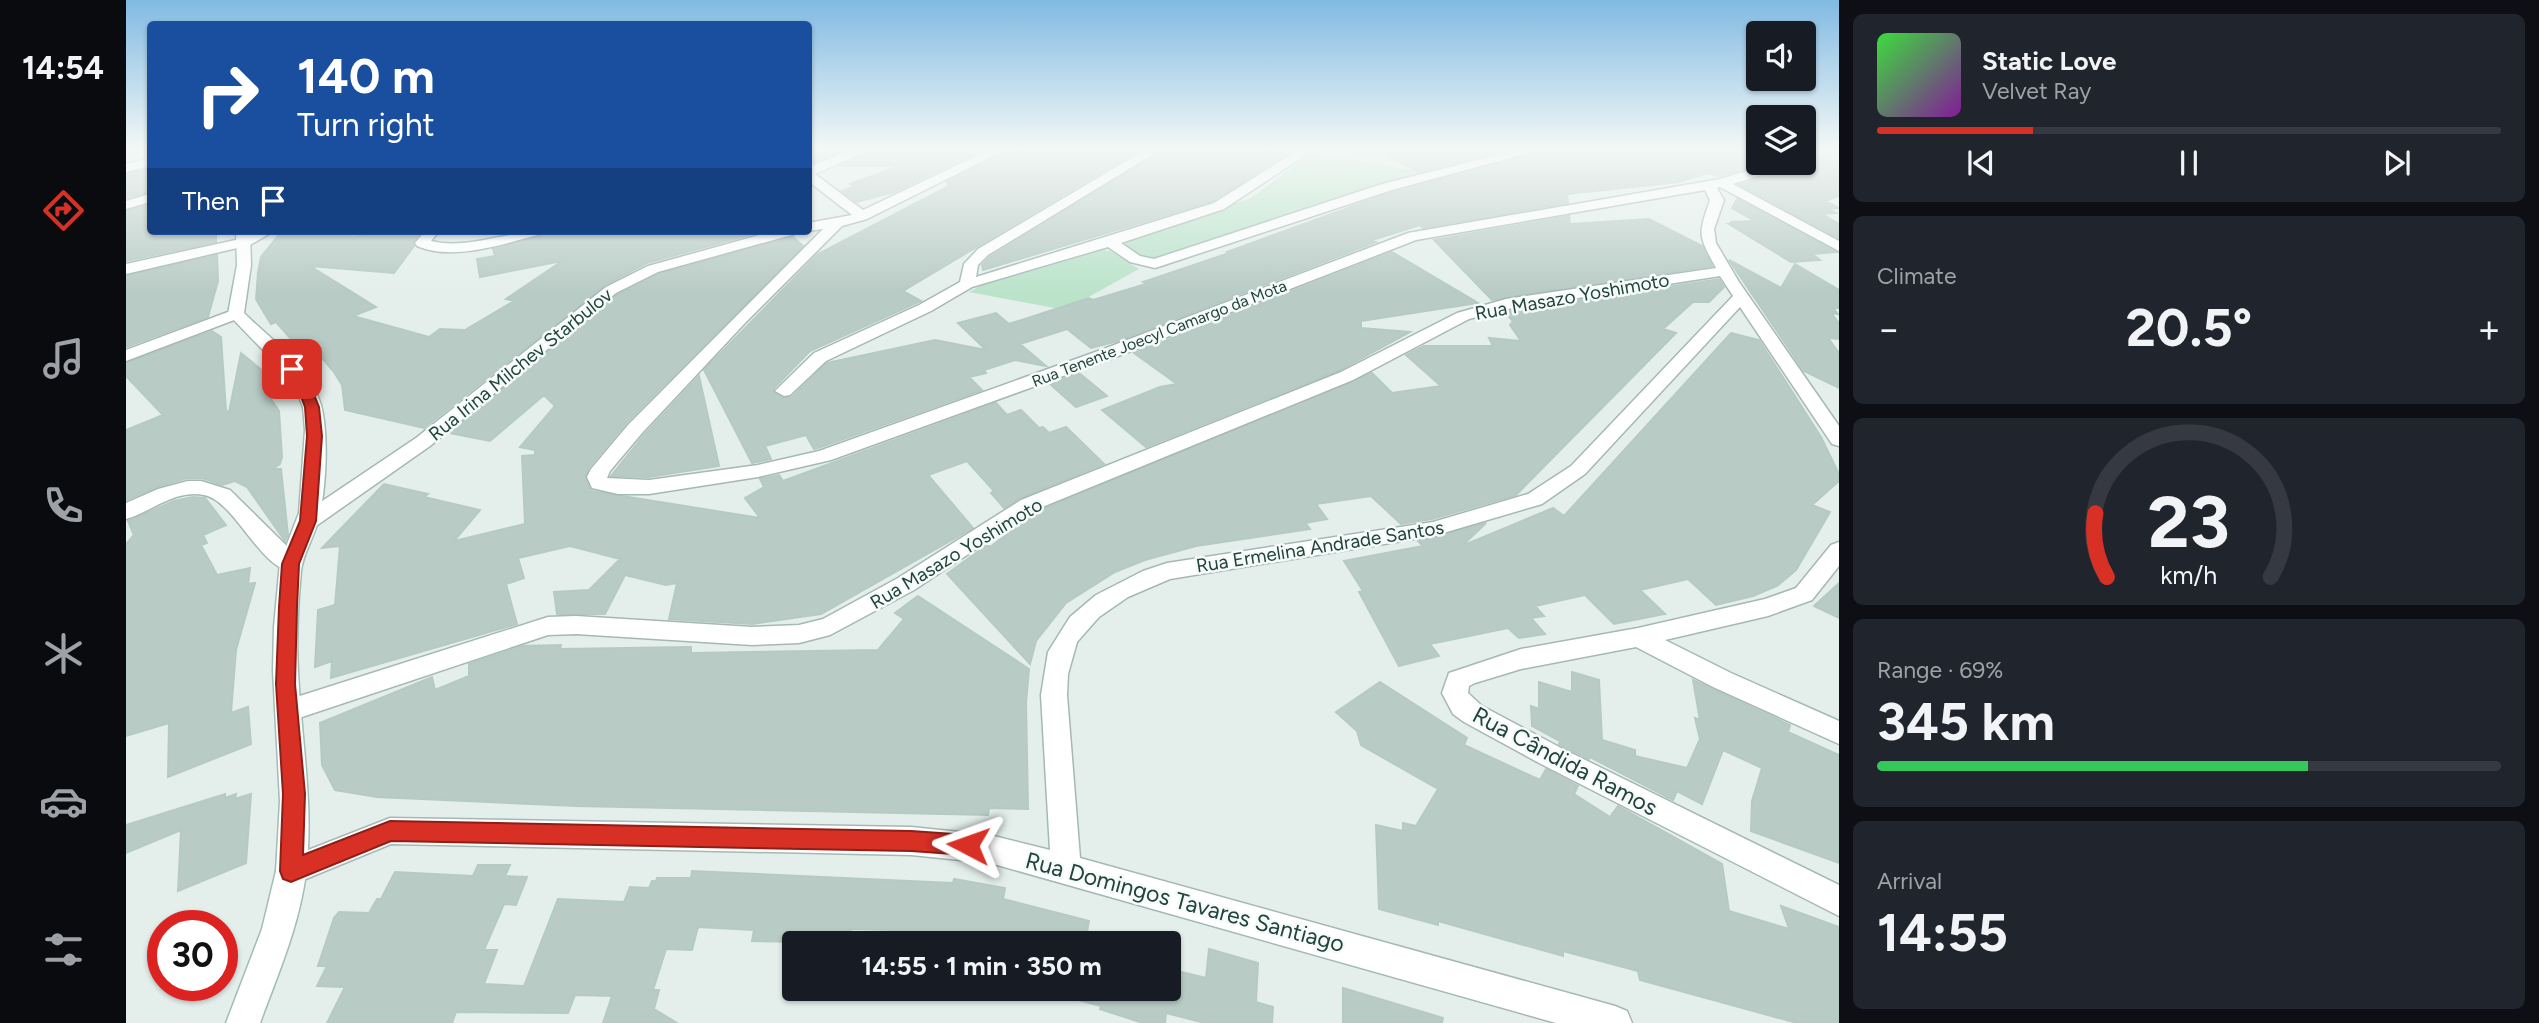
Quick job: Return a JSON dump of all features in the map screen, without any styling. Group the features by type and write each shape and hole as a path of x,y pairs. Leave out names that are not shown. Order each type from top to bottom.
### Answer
{"street":[{"path":"837,196 862,216"},
{"path":"812,226 862,216 904,196"},
{"path":"967,284 971,264 983,252 1077,196"},
{"path":"784,391 820,357 908,317 967,284 1110,242 1219,206 1235,196"},
{"path":"1110,242 1142,262 1155,264 1361,196"},
{"name":"Rua Tenente Joecyl Camargo da Mota","path":"837,223 635,429 601,468 597,477 599,483 618,487 649,486 790,465 873,440 1413,236 1648,196"},
{"path":"1717,196 1707,236 1741,297 1839,440"},
{"path":"1739,196 1839,247"},
{"path":"126,205 147,199"},
{"path":"429,235 422,243 428,247 445,248 515,235"},
{"name":"Rua Irina Milchev Starbulov","path":"308,521 413,450 570,321 629,279 681,260 775,235"},
{"path":"126,269 244,236 244,265 236,314"},
{"name":"Rua Masazo Yoshimoto","path":"289,710 474,647 548,626 576,625 752,636 799,634 830,626 906,584 1028,505 1347,376 1463,316 1506,304 1725,271"},
{"name":"Rua Ermelina Andrade Santos","path":"1066,868 1054,695 1056,668 1060,652 1073,631 1103,602 1136,582 1167,571 1433,529 1535,499 1578,470 1741,297"},
{"path":"236,314 282,357 302,380 312,407 315,436 308,521 290,564 285,684 294,794 291,871 283,911 243,1023"},
{"path":"126,356 236,314"},
{"path":"126,512 152,498 174,491 196,487 213,488 233,502 261,536 290,564"},
{"name":"Rua Cândida Ramos","path":"1839,550 1819,581 1804,594 1768,607 1638,637 1492,666 1458,680 1455,693 1462,706 1502,730 1839,901"},
{"path":"1638,637 1722,680 1839,733"},
{"name":"Rua Domingos Tavares Santiago","path":"291,871 390,831 911,841 990,849 1615,1023"}],"green space":[{"path":"1254,196 1359,196 1157,261 1140,257 1125,247 1126,243"},
{"path":"1103,250 1110,251 1139,269 1065,310 969,292 980,286"}],"building":[{"path":"848,196 880,196 857,202"},
{"path":"930,196 1062,196 903,291 921,301 810,351 773,389 774,393 783,398 792,397 827,363 935,340 986,350 958,323 996,313 1009,324 1089,298 1093,300 1146,284 1143,282 1382,196 1567,196 1568,203 1423,228 1420,225 1372,240 1376,242 1118,341 1091,348 1067,329 1020,344 1046,366 1015,360 984,370 986,373 969,377 982,390 818,448 814,449 806,435 765,446 771,459 752,463 704,370 818,254"},
{"path":"1089,196 1221,196 1213,201 983,270 982,265 990,257"},
{"path":"1760,196 1839,196 1825,201 1839,208 1828,209 1836,213 1822,214 1839,224 1839,238"},
{"path":"1737,199 1836,252 1812,254 1820,260 1791,262 1729,224 1755,221 1732,208"},
{"path":"147,206 147,235 216,235 216,242 126,261 126,211"},
{"path":"1569,216 1570,224 1649,219 1702,246 1712,266 1492,300 1434,240"},
{"path":"279,235 418,235 413,241 414,246 394,273 310,266 376,307 353,316 429,337 440,329 465,330 514,301 506,299 562,261 480,277 477,259 495,256 493,249 544,235 749,235 647,263 605,285 424,428 345,410 342,385 334,372 323,359 320,361 291,339 276,322 271,324 256,299 261,257"},
{"path":"793,237 803,246 626,423 589,467 585,478 591,491 760,518 745,498 764,487 760,479 779,475 783,481 996,403 1007,415 1021,410 1039,428 1043,427 1049,433 1066,427 1104,464 1020,498 1004,508 991,493 994,491 967,461 928,475 973,528 821,614 752,624 669,619 677,583 666,585 625,575 605,614 557,614 554,592 589,590 620,559 570,546 518,558 524,578 506,584 517,624 331,678 332,661 315,667 318,610 335,605 340,546 322,548 384,484 480,510 454,541 525,524 522,456 535,455 535,450 520,447 555,406 544,395 490,441 449,433 617,295 659,274"},
{"path":"1392,252 1478,303 1361,321 1361,328 1410,332 1340,370 1146,447 1102,410 1160,387 1177,384 1134,353"},
{"path":"217,255 218,281 208,317 126,347 126,276"},
{"path":"1729,260 1781,288 1795,264 1839,290 1839,308 1833,308 1838,314 1831,313 1839,323 1839,339 1828,338 1839,353 1839,388 1804,371"},
{"path":"1719,279 1724,287 1709,302 1693,302 1663,329 1676,333 1516,495 1432,519 1401,524 1371,496 1316,504 1327,519 1305,523 1310,529 1196,546 1145,560 1115,572 1066,603 1036,641 1030,664 947,574 987,545 990,547 1036,512 1372,373 1392,393 1441,386 1406,355 1424,346 1493,346 1489,338 1521,341 1510,325 1513,321 1504,312"},
{"path":"212,331 221,337 226,411 229,412 241,353 264,372 271,391 267,393 279,411 282,457 280,464 273,469 281,469 288,535 285,541 247,487 235,481 222,485 202,478 187,478 126,500 126,430 163,415 126,376 126,363"},
{"path":"1731,333 1759,340 1821,437 1839,474 1839,481 1812,505 1830,512 1796,570 1777,586 1753,596 1716,605 1688,579 1640,590 1665,614 1614,624 1585,595 1535,606 1544,616 1531,618 1545,634 1519,638 1508,628 1430,644 1439,656 1399,666 1359,592 1363,591 1344,561 1423,546 1418,541 1486,523 1462,546 1553,508 1564,516"},
{"path":"1079,373 1107,396 1076,407 1050,384"},
{"path":"699,376 719,466 649,477 611,476 644,435"},
{"path":"193,497 205,498 226,525 203,535 207,543 201,545 217,575 250,568 248,584 255,583 236,650 231,713 248,707 251,744 168,777 169,723 126,736 126,544 134,535 128,521 174,501"},
{"path":"1839,583 1839,618 1814,606"},
{"path":"918,596 1029,669 1026,703 1028,809 989,808 988,815 576,806 377,797 335,790 322,765 320,723 432,677 435,690 469,676 469,664 523,646 561,645 560,649 691,647 691,653 878,650 904,619 895,613"},
{"path":"1572,672 1599,680 1602,740 1635,750 1635,756 1687,768 1700,739 1695,718 1700,720 1693,680 1790,725 1788,732 1839,755 1839,863 1751,831 1752,801 1762,768 1723,750 1702,804 1677,791 1673,800 1590,757 1589,759 1562,746 1560,741 1532,726 1531,706 1539,709 1539,682 1572,692"},
{"path":"1380,682 1467,738 1464,745 1540,780 1546,769 1578,786 1574,794 1610,817 1618,806 1722,864 1729,911 1789,929 1781,906 1839,927 1839,1023 1797,1023 1640,980 1638,971 1563,951 1563,956 1438,921 1438,925 1379,909 1376,825 1403,831 1403,823 1416,826 1438,789 1361,745 1357,731 1336,712"},
{"path":"225,794 225,798 236,794 235,799 251,794 246,863 178,891 181,830 126,853 126,825"},
{"path":"478,865 510,865 505,876 527,877 516,905 504,904 484,950 497,950 484,984 524,986 558,899 624,902 630,887 649,888 657,878 691,878 692,871 953,883 954,879 1005,888 1003,899 1089,921 1087,931 782,931 782,942 752,941 754,930 698,927 692,950 666,949 653,990 659,990 654,1009 677,1023 603,1023 612,996 575,995 568,1013 456,1012 452,1023 327,1023 345,987 317,986 327,966 318,966 334,918 339,912 369,913 377,899 381,899 395,872 473,876"},
{"path":"1209,949 1258,963 1256,1002 1273,1007 1272,1023 1205,1023 1166,1013 1165,1023 1143,1023 1082,1001 1181,1001 1181,972 1206,978"},
{"path":"1343,988 1443,1018 1442,1023 1343,1023"}],"route":[{"path":"292,369 302,380 312,407 315,436 308,521 290,564 285,684 294,794 291,871 390,831 911,841 968,845"}]}
